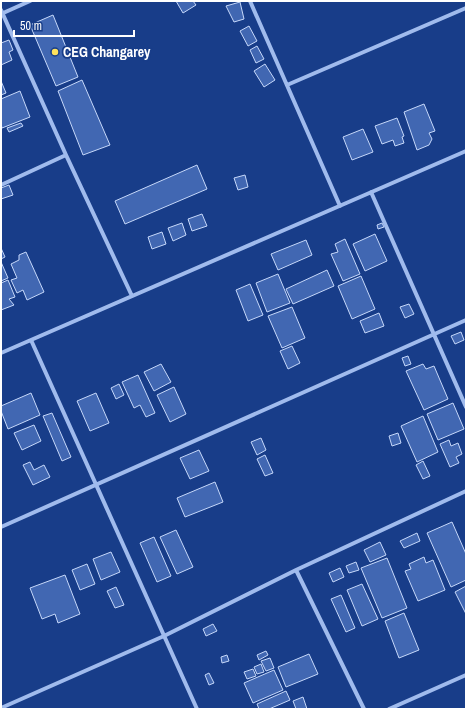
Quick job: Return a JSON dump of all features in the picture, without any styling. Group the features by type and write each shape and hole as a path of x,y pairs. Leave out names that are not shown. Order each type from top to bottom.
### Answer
{"street":[{"path":"30,1 1,12 66,156 132,296"},
{"path":"250,1 340,206"},
{"path":"287,85 466,8"},
{"path":"1,353 466,151"},
{"path":"1,185 66,156"},
{"path":"371,192 466,407"},
{"path":"1,527 466,320"},
{"path":"31,340 197,709"},
{"path":"1,708 164,636 296,570 466,491"},
{"path":"296,570 364,709"},
{"path":"389,709 466,675"}],"building":[{"path":"176,1 193,1 196,5 183,13"},
{"path":"240,2 244,19 234,22 226,6"},
{"path":"53,15 78,77 56,86 30,25"},
{"path":"249,26 257,41 248,46 240,31"},
{"path":"9,40 13,50 9,52 12,60 1,65 1,43"},
{"path":"257,46 264,59 256,63 250,50"},
{"path":"265,64 275,80 264,87 254,71"},
{"path":"82,80 110,145 83,155 58,91"},
{"path":"1,81 6,93 1,95"},
{"path":"20,91 30,117 2,128 1,99"},
{"path":"424,104 435,131 429,133 432,139 429,145 417,150 404,112"},
{"path":"397,118 404,136 402,137 404,143 395,146 393,140 382,144 375,126"},
{"path":"21,123 23,126 9,132 7,128"},
{"path":"363,129 373,152 352,160 343,137"},
{"path":"197,165 207,189 125,224 115,201"},
{"path":"245,175 248,187 238,190 234,178"},
{"path":"9,185 13,195 1,199 1,188"},
{"path":"202,214 207,226 192,231 188,219"},
{"path":"182,223 186,235 173,241 168,228"},
{"path":"382,223 384,227 378,229 377,225"},
{"path":"162,232 166,244 152,249 148,237"},
{"path":"375,234 387,261 365,271 353,244"},
{"path":"345,239 360,274 343,281 331,254 338,252 335,244"},
{"path":"306,240 312,255 278,270 271,254"},
{"path":"1,248 5,257 1,259"},
{"path":"26,252 44,292 27,300 23,290 17,293 11,280 17,278 11,264 19,260 19,255"},
{"path":"1,262 8,278 1,281"},
{"path":"327,270 334,286 293,304 286,289"},
{"path":"278,274 290,303 267,312 256,283"},
{"path":"361,276 375,309 352,319 338,286"},
{"path":"8,280 15,297 9,299 14,305 1,310 1,283"},
{"path":"250,284 263,315 248,321 236,290"},
{"path":"409,304 414,314 405,318 400,307"},
{"path":"292,307 305,338 282,348 268,316"},
{"path":"379,313 384,326 365,333 360,321"},
{"path":"461,332 464,340 455,344 451,336"},
{"path":"292,346 300,363 288,369 280,351"},
{"path":"408,356 411,364 405,366 402,358"},
{"path":"161,364 171,382 154,391 144,372"},
{"path":"423,364 426,369 434,366 448,399 424,410 406,371"},
{"path":"138,375 155,413 146,417 140,405 134,408 122,382"},
{"path":"119,384 124,395 116,399 111,388"},
{"path":"174,387 186,414 170,422 157,395"},
{"path":"31,393 40,415 8,429 1,411 1,406"},
{"path":"96,393 109,423 90,431 77,401"},
{"path":"453,403 464,429 438,440 427,414"},
{"path":"52,413 71,457 62,461 43,416"},
{"path":"423,416 438,452 417,462 401,426"},
{"path":"34,425 41,441 22,450 14,433"},
{"path":"398,433 401,443 392,446 389,436"},
{"path":"261,438 266,450 257,455 251,442"},
{"path":"449,440 451,446 458,443 462,454 456,457 459,463 450,467 440,444"},
{"path":"199,450 209,471 190,479 180,458"},
{"path":"265,455 273,473 265,476 257,459"},
{"path":"423,461 430,476 423,479 416,465"},
{"path":"30,462 34,470 44,465 50,477 33,485 23,465"},
{"path":"215,482 223,502 185,517 177,498"},
{"path":"452,522 466,554 466,580 451,587 427,533"},
{"path":"176,530 193,567 177,574 160,537"},
{"path":"417,533 420,541 404,548 400,541"},
{"path":"154,537 171,576 157,582 140,543"},
{"path":"380,542 386,555 370,562 364,550"},
{"path":"111,552 120,572 101,580 93,559"},
{"path":"424,557 426,563 433,560 445,590 418,601 405,571 411,569 409,564"},
{"path":"387,558 407,608 382,618 361,568"},
{"path":"356,562 359,570 349,573 346,566"},
{"path":"87,564 95,584 80,590 72,570"},
{"path":"340,568 344,577 333,582 329,573"},
{"path":"65,575 80,614 58,623 55,614 42,619 30,588"},
{"path":"362,584 378,619 362,626 347,590"},
{"path":"466,586 466,614 455,592"},
{"path":"116,587 124,605 115,608 107,591"},
{"path":"341,595 355,628 346,632 331,599"},
{"path":"404,613 419,650 399,658 385,621"},
{"path":"213,624 217,631 206,636 203,629"},
{"path":"266,651 268,655 259,660 257,655"},
{"path":"309,654 318,674 286,687 278,667"},
{"path":"227,655 229,661 222,663 221,657"},
{"path":"270,658 274,668 266,671 261,661"},
{"path":"261,664 264,672 257,674 254,667"},
{"path":"253,669 256,676 247,679 244,672"},
{"path":"274,670 283,690 253,703 244,683"},
{"path":"209,673 214,683 209,685 205,675"},
{"path":"286,691 290,700 269,709 259,709 257,704"},
{"path":"303,697 307,709 296,709 293,701"}],"place":[{"name":"CEG Changarey","path":"55,52"}]}
